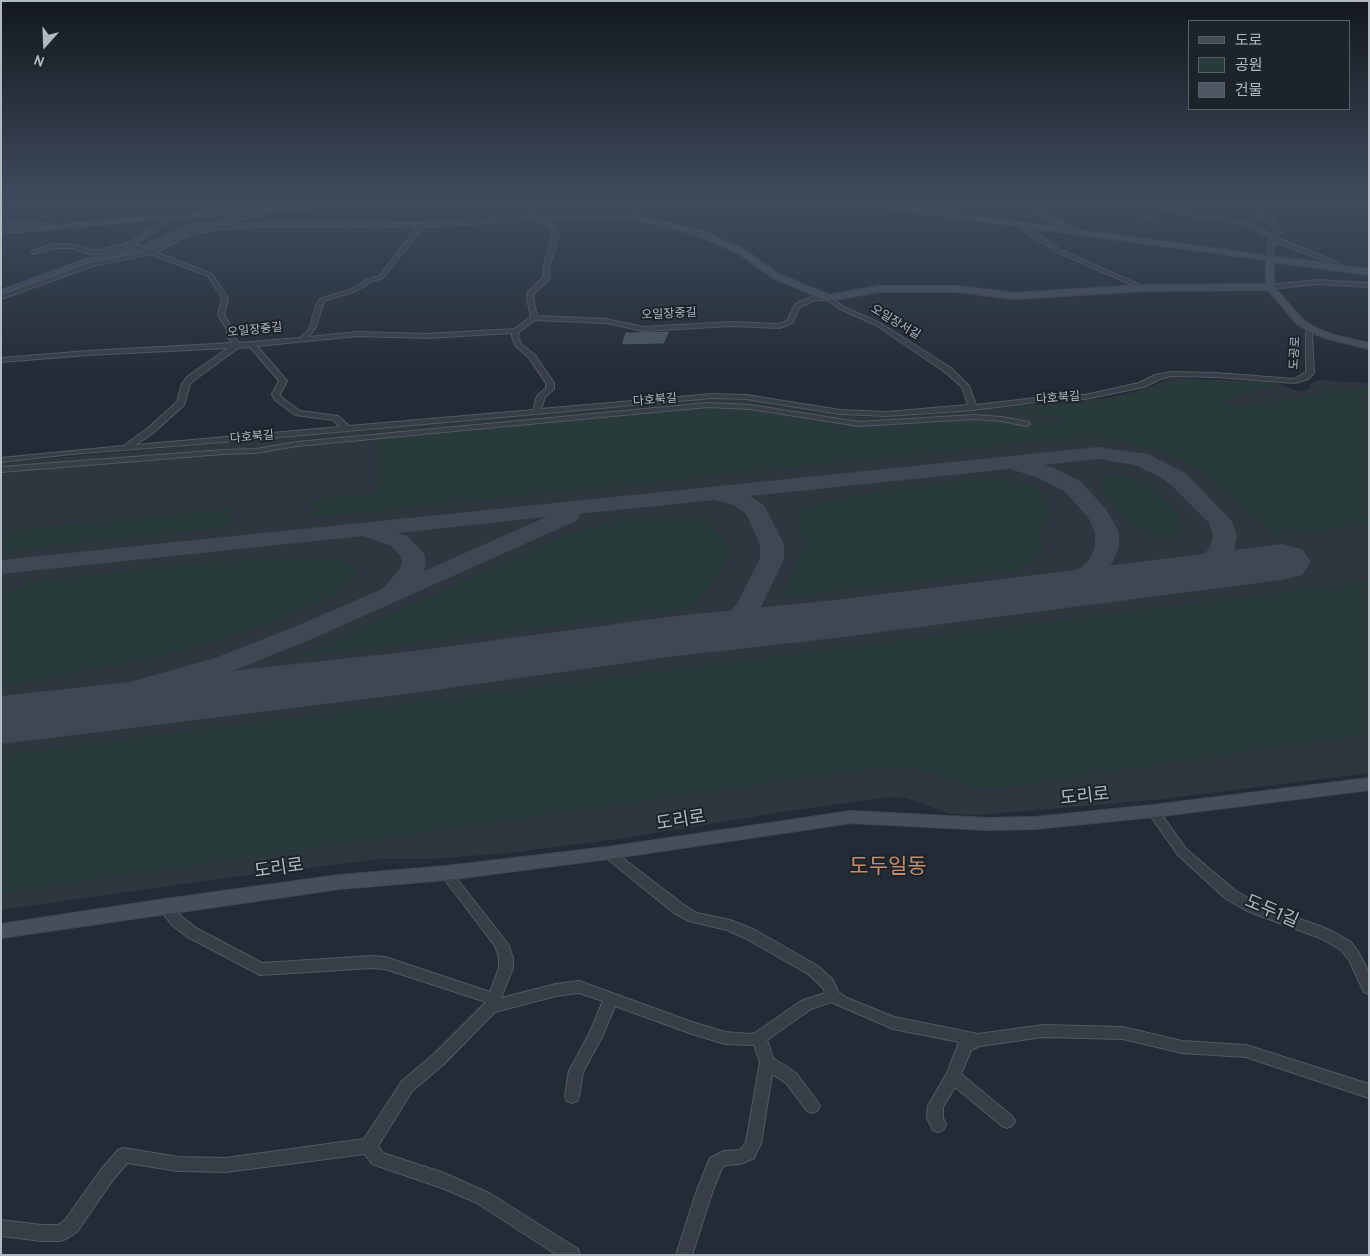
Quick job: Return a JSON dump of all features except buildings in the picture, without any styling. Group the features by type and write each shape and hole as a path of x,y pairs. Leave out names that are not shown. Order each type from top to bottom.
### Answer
{"street":[{"path":"1,298 91,264 108,261"},
{"path":"125,448 150,431 181,403 186,384 190,379 235,346 236,343 231,338 229,328 222,315 225,298 213,277 174,261"},
{"path":"300,339 309,334 314,327 322,300 354,290 381,277 394,261"},
{"path":"537,411 541,396 550,388 550,384 532,357 518,344 515,337 516,331 534,318 530,298 531,292 544,282 547,277 546,268 548,261"},
{"name":"오일장서길","path":"754,261 776,276 828,298 844,309 878,324 948,370 965,386 973,408"},
{"path":"1081,261 1144,288"},
{"path":"1258,261 1266,266 1270,272"},
{"path":"1270,261 1270,287 1300,327 1311,331"},
{"path":"1289,261 1369,272"},
{"path":"1330,261 1340,268"},
{"path":"1270,272 1272,267 1278,263 1314,264"},
{"path":"1270,287 1318,282 1369,285"},
{"name":"오일장중길","path":"534,318 606,321 643,329 731,324 780,326 790,322 797,306 814,298 828,298 878,289 958,289 1014,296 1144,288 1270,287"},
{"name":"오일장중길","path":"1,360 88,353 235,346 357,334 427,336 516,331"},
{"name":"도공로","path":"1305,378 1310,373 1311,331 1369,346"},
{"path":"252,344 282,381 276,394 278,398 298,414 335,418 347,429"},
{"name":"다호북길","path":"1,460 712,396 746,397 862,414 973,408 1048,398 1093,396 1141,384 1164,375 1217,375 1295,381 1305,378"},
{"path":"1,470 256,451 297,444 708,405 750,407 859,424 974,417 1002,419 1026,424"},
{"name":"도리로","path":"1,931 339,882 446,873 608,853 851,817 988,824 1034,823 1153,811 1369,784"},
{"name":"도두1길","path":"1153,811 1182,852 1231,895 1252,907 1325,934 1346,946 1354,957 1369,988"},
{"path":"608,853 679,909 694,917 730,926 750,934 813,970 828,984 833,996 842,1002 893,1023 978,1040"},
{"path":"369,1146 407,1086 439,1060 493,1003 506,968 506,958 501,944 446,873"},
{"path":"164,906 177,921 208,943 260,969 372,962 385,964 493,1003 579,987 725,1038 751,1040 759,1038 806,1005 833,996"},
{"path":"572,1096 576,1070 596,1037 611,998"},
{"path":"938,1125 935,1118 936,1106 953,1076 965,1046 978,1040 1042,1031 1123,1032 1182,1047 1246,1051 1369,1091"},
{"path":"684,1255 716,1162 724,1158 740,1157 748,1153 753,1144 767,1062 759,1038"},
{"path":"767,1062 791,1078 812,1106"},
{"path":"953,1076 1007,1121"},
{"path":"1,1228 42,1233 60,1233 71,1226 106,1176 124,1155 178,1164 226,1164 369,1146"},
{"path":"369,1146 378,1159 444,1181 483,1198 572,1255"}],"shaded area":[{"path":"1172,378 1275,382 1299,392 1311,388 1310,385 1318,380 1369,383 1369,773 1154,800 977,815 950,814 907,798 891,797 795,810 625,838 507,853 432,859 381,859 226,878 1,910 1,463 720,398 850,416 880,417 931,414 1108,398 1142,390"}],"green space":[{"path":"1196,380 1273,383 1274,386 1224,400 1231,407 1297,398 1330,391 1369,389 1369,525 1276,536 1196,467 1174,455 1105,438 1055,440 322,517 312,513 312,499 376,494 377,438 709,408 744,409 844,426 871,428 979,419 1012,423 1064,423 1056,417 1020,413 1012,409 1097,402 1155,390 1170,382"},
{"path":"1122,475 1137,479 1154,489 1177,513 1183,526 1181,533 1169,537 1151,534 1137,528 1118,511 1103,490 1101,482 1103,478 1109,476"},
{"path":"986,478 1017,481 1030,485 1047,496 1048,526 1042,530 1039,536 1043,544 1041,552 1032,563 1011,571 782,598 803,547 798,512 801,508 886,490"},
{"path":"233,509 231,522 223,528 1,552 1,531"},
{"path":"643,518 707,520 729,546 730,553 719,575 693,605 663,613 299,657 541,546 577,532 620,521"},
{"path":"294,558 335,559 353,565 356,573 349,582 326,600 268,623 212,642 154,658 1,688 1,597 22,586 44,580 214,562"},
{"path":"1369,581 1369,734 1011,787 988,788 968,786 914,768 885,767 1,893 1,755"}],"waterway":[{"path":"1,293 87,261"}],"taxiway":[{"path":"1,567 1098,453 1140,459 1166,471 1177,478 1220,521 1225,536 1222,551 1205,566 1184,574"},
{"path":"1019,466 1044,472 1072,486 1098,514 1107,532 1107,546 1101,562 1087,575 1066,585 1027,595"},
{"path":"676,636 712,630 737,619 747,609 772,559 772,544 756,510 741,500 720,494"},
{"path":"1,719 128,692 225,664 303,633 568,516"},
{"path":"370,531 399,541 412,553 414,563 411,572 394,590"}],"runway":[{"path":"1,720 414,672 676,636 835,619 1281,562"}],"district":[{"name":"도두일동","path":"888,869"}]}
